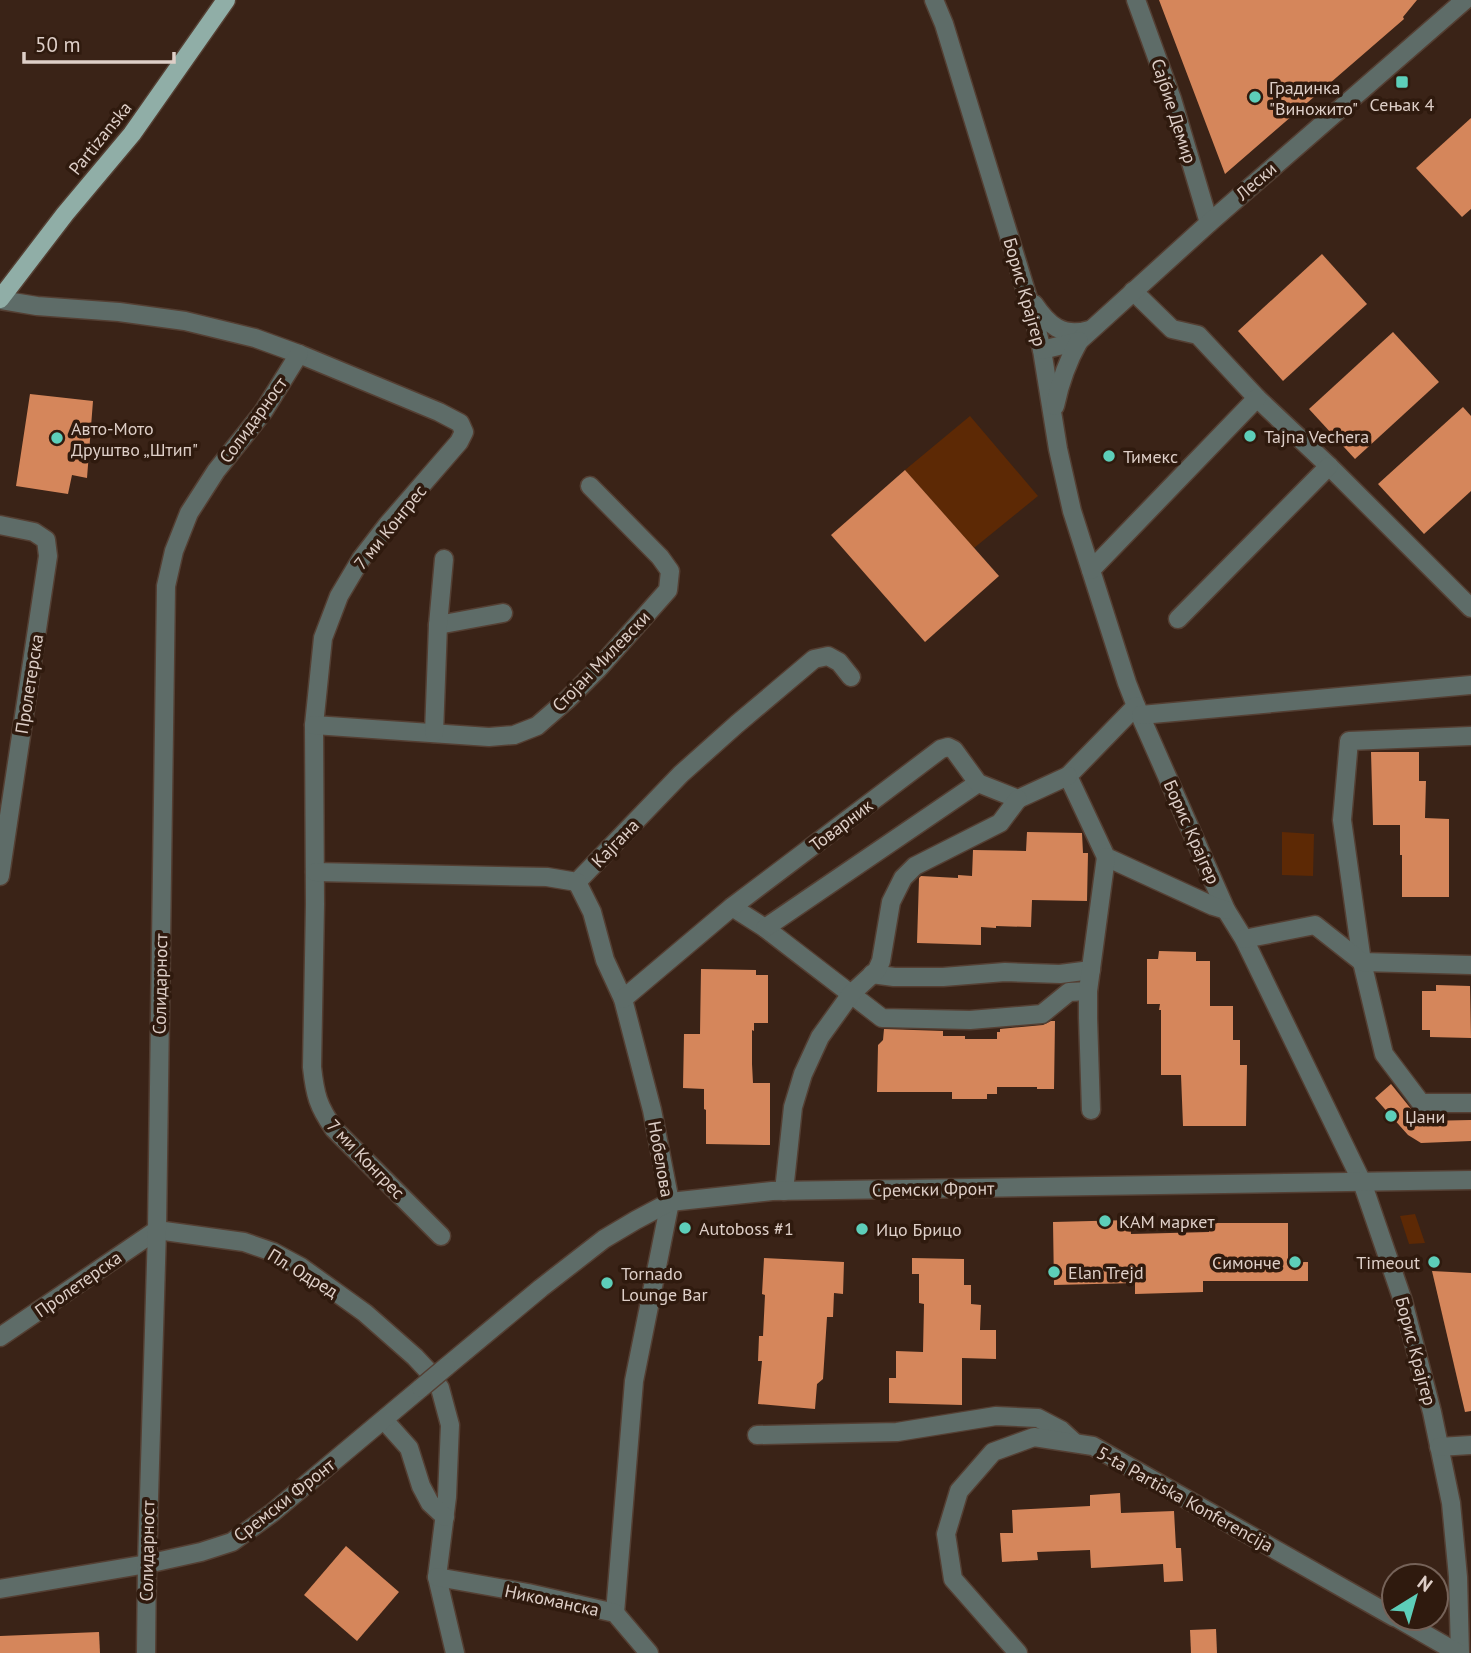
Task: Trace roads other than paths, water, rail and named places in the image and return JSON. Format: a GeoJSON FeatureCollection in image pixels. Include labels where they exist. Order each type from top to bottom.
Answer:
{"type":"FeatureCollection","features":[{"type":"Feature","properties":{"kind":"main road","name":"Partizanska"},"geometry":{"type":"LineString","coordinates":[[0,299],[65,214],[132,134],[226,0]]}},
{"type":"Feature","properties":{"kind":"street","name":"Борис Крајгер"},"geometry":{"type":"LineString","coordinates":[[934,0],[944,24],[1041,348],[1058,449],[1072,511],[1138,710],[1226,909],[1244,939],[1362,1182],[1403,1301],[1432,1412],[1452,1515],[1458,1577],[1459,1653]]}},
{"type":"Feature","properties":{"kind":"street","name":"Сајбие Демир"},"geometry":{"type":"LineString","coordinates":[[1136,0],[1172,99],[1209,223]]}},
{"type":"Feature","properties":{"kind":"street","name":"Лески"},"geometry":{"type":"LineString","coordinates":[[1041,348],[1085,335],[1465,0]]}},
{"type":"Feature","properties":{"kind":"street"},"geometry":{"type":"LineString","coordinates":[[1025,289],[1042,317],[1055,327],[1085,335],[1069,358],[1061,378],[1053,415]]}},
{"type":"Feature","properties":{"kind":"street"},"geometry":{"type":"LineString","coordinates":[[1133,291],[1172,329],[1198,335],[1258,398],[1471,608]]}},
{"type":"Feature","properties":{"kind":"street","name":"7 ми Конгрес"},"geometry":{"type":"LineString","coordinates":[[0,299],[37,306],[119,312],[185,321],[255,338],[439,412],[460,423],[464,432],[459,442],[388,524],[361,559],[339,596],[323,638],[314,725],[312,1068],[315,1092],[321,1111],[334,1129],[441,1236]]}},
{"type":"Feature","properties":{"kind":"street","name":"Солидарност"},"geometry":{"type":"LineString","coordinates":[[146,1653],[157,1230],[166,586],[174,551],[189,513],[216,471],[263,412],[299,354]]}},
{"type":"Feature","properties":{"kind":"street"},"geometry":{"type":"LineString","coordinates":[[1091,570],[1258,398]]}},
{"type":"Feature","properties":{"kind":"street"},"geometry":{"type":"LineString","coordinates":[[1178,619],[1329,466]]}},
{"type":"Feature","properties":{"kind":"street","name":"Стојан Милевски"},"geometry":{"type":"LineString","coordinates":[[314,725],[489,737],[514,736],[537,726],[598,668],[668,590],[670,571],[660,557],[590,486]]}},
{"type":"Feature","properties":{"kind":"street","name":"Пролетерска"},"geometry":{"type":"LineString","coordinates":[[0,525],[34,532],[46,540],[48,556],[0,876]]}},
{"type":"Feature","properties":{"kind":"street"},"geometry":{"type":"LineString","coordinates":[[434,733],[438,625],[444,559]]}},
{"type":"Feature","properties":{"kind":"street"},"geometry":{"type":"LineString","coordinates":[[438,625],[503,613]]}},
{"type":"Feature","properties":{"kind":"street","name":"Кајгана"},"geometry":{"type":"LineString","coordinates":[[315,872],[547,877],[577,882],[681,774],[814,659],[828,656],[839,662],[851,677]]}},
{"type":"Feature","properties":{"kind":"street"},"geometry":{"type":"LineString","coordinates":[[784,1191],[793,1107],[803,1074],[820,1037],[851,994],[881,961],[891,902],[903,878],[915,866],[1000,823],[1018,799],[1068,776],[1138,710],[1471,685]]}},
{"type":"Feature","properties":{"kind":"street"},"geometry":{"type":"LineString","coordinates":[[1471,736],[1349,741],[1342,820],[1362,962],[1384,1054],[1421,1103],[1471,1103]]}},
{"type":"Feature","properties":{"kind":"street","name":"Товарник"},"geometry":{"type":"LineString","coordinates":[[623,999],[732,907],[941,749],[948,747],[954,750],[978,783]]}},
{"type":"Feature","properties":{"kind":"street"},"geometry":{"type":"LineString","coordinates":[[1068,776],[1106,857],[1088,991],[1091,1110]]}},
{"type":"Feature","properties":{"kind":"street"},"geometry":{"type":"LineString","coordinates":[[765,928],[978,783],[1018,799]]}},
{"type":"Feature","properties":{"kind":"street"},"geometry":{"type":"LineString","coordinates":[[1051,784],[1079,800]]}},
{"type":"Feature","properties":{"kind":"street"},"geometry":{"type":"LineString","coordinates":[[1106,857],[1213,906],[1226,909]]}},
{"type":"Feature","properties":{"kind":"street","name":"Нобелова"},"geometry":{"type":"LineString","coordinates":[[577,882],[592,912],[606,960],[623,999],[652,1110],[670,1202],[634,1381],[615,1613]]}},
{"type":"Feature","properties":{"kind":"street"},"geometry":{"type":"LineString","coordinates":[[732,907],[765,928],[883,1018],[970,1020],[1042,1014],[1069,992],[1088,991]]}},
{"type":"Feature","properties":{"kind":"street"},"geometry":{"type":"LineString","coordinates":[[1244,939],[1315,925],[1362,962],[1471,965]]}},
{"type":"Feature","properties":{"kind":"street"},"geometry":{"type":"LineString","coordinates":[[872,974],[943,977],[1005,972],[1060,974],[1091,970]]}},
{"type":"Feature","properties":{"kind":"street","name":"Сремски Фронт"},"geometry":{"type":"LineString","coordinates":[[0,1589],[147,1564],[232,1542],[272,1513],[541,1288],[604,1239],[670,1202],[784,1191],[1471,1180]]}},
{"type":"Feature","properties":{"kind":"street","name":"Пролетерска"},"geometry":{"type":"LineString","coordinates":[[0,1337],[157,1230]]}},
{"type":"Feature","properties":{"kind":"street","name":"Пл. Одред"},"geometry":{"type":"LineString","coordinates":[[157,1230],[244,1242],[273,1252],[334,1289],[395,1339],[429,1372],[440,1388],[450,1425],[445,1517],[437,1577]]}},
{"type":"Feature","properties":{"kind":"street"},"geometry":{"type":"LineString","coordinates":[[757,1435],[897,1432],[996,1416],[1038,1418],[1061,1430],[1075,1443]]}},
{"type":"Feature","properties":{"kind":"street"},"geometry":{"type":"LineString","coordinates":[[384,1420],[410,1448],[421,1486],[430,1503],[445,1517]]}},
{"type":"Feature","properties":{"kind":"street","name":"5-ta Partiska Konferencija"},"geometry":{"type":"LineString","coordinates":[[1018,1653],[953,1579],[946,1534],[959,1491],[993,1452],[1034,1437],[1093,1446],[1380,1609]]}},
{"type":"Feature","properties":{"kind":"street"},"geometry":{"type":"LineString","coordinates":[[1439,1447],[1471,1445]]}},
{"type":"Feature","properties":{"kind":"street"},"geometry":{"type":"LineString","coordinates":[[437,1577],[455,1653]]}},
{"type":"Feature","properties":{"kind":"street","name":"Никоманска"},"geometry":{"type":"LineString","coordinates":[[437,1577],[528,1593],[615,1613],[649,1653]]}},
{"type":"Feature","properties":{"kind":"street","name":"5-ta Partiska Konferencija"},"geometry":{"type":"LineString","coordinates":[[1422,1632],[1459,1653]]}},
{"type":"Feature","properties":{"kind":"place","name":"Сењак 4"},"geometry":{"type":"Point","coordinates":[1402,82]}},
{"type":"Feature","properties":{"kind":"place","name":"Градинка \"Виножито\""},"geometry":{"type":"Point","coordinates":[1255,97]}},
{"type":"Feature","properties":{"kind":"place","name":"Tajna Vechera"},"geometry":{"type":"Point","coordinates":[1250,436]}},
{"type":"Feature","properties":{"kind":"place","name":"Авто-Мото Друштво „Штип\""},"geometry":{"type":"Point","coordinates":[57,438]}},
{"type":"Feature","properties":{"kind":"place","name":"Тимекс"},"geometry":{"type":"Point","coordinates":[1109,456]}},
{"type":"Feature","properties":{"kind":"place","name":"Џани"},"geometry":{"type":"Point","coordinates":[1391,1116]}},
{"type":"Feature","properties":{"kind":"place","name":"КАМ маркет"},"geometry":{"type":"Point","coordinates":[1105,1221]}},
{"type":"Feature","properties":{"kind":"place","name":"Autoboss #1"},"geometry":{"type":"Point","coordinates":[685,1228]}},
{"type":"Feature","properties":{"kind":"place","name":"Ицо Брицо"},"geometry":{"type":"Point","coordinates":[862,1229]}},
{"type":"Feature","properties":{"kind":"place","name":"Симонче"},"geometry":{"type":"Point","coordinates":[1295,1262]}},
{"type":"Feature","properties":{"kind":"place","name":"Timeout"},"geometry":{"type":"Point","coordinates":[1434,1262]}},
{"type":"Feature","properties":{"kind":"place","name":"Elan Trejd"},"geometry":{"type":"Point","coordinates":[1054,1272]}},
{"type":"Feature","properties":{"kind":"place","name":"Tornado Lounge Bar"},"geometry":{"type":"Point","coordinates":[607,1283]}}]}
